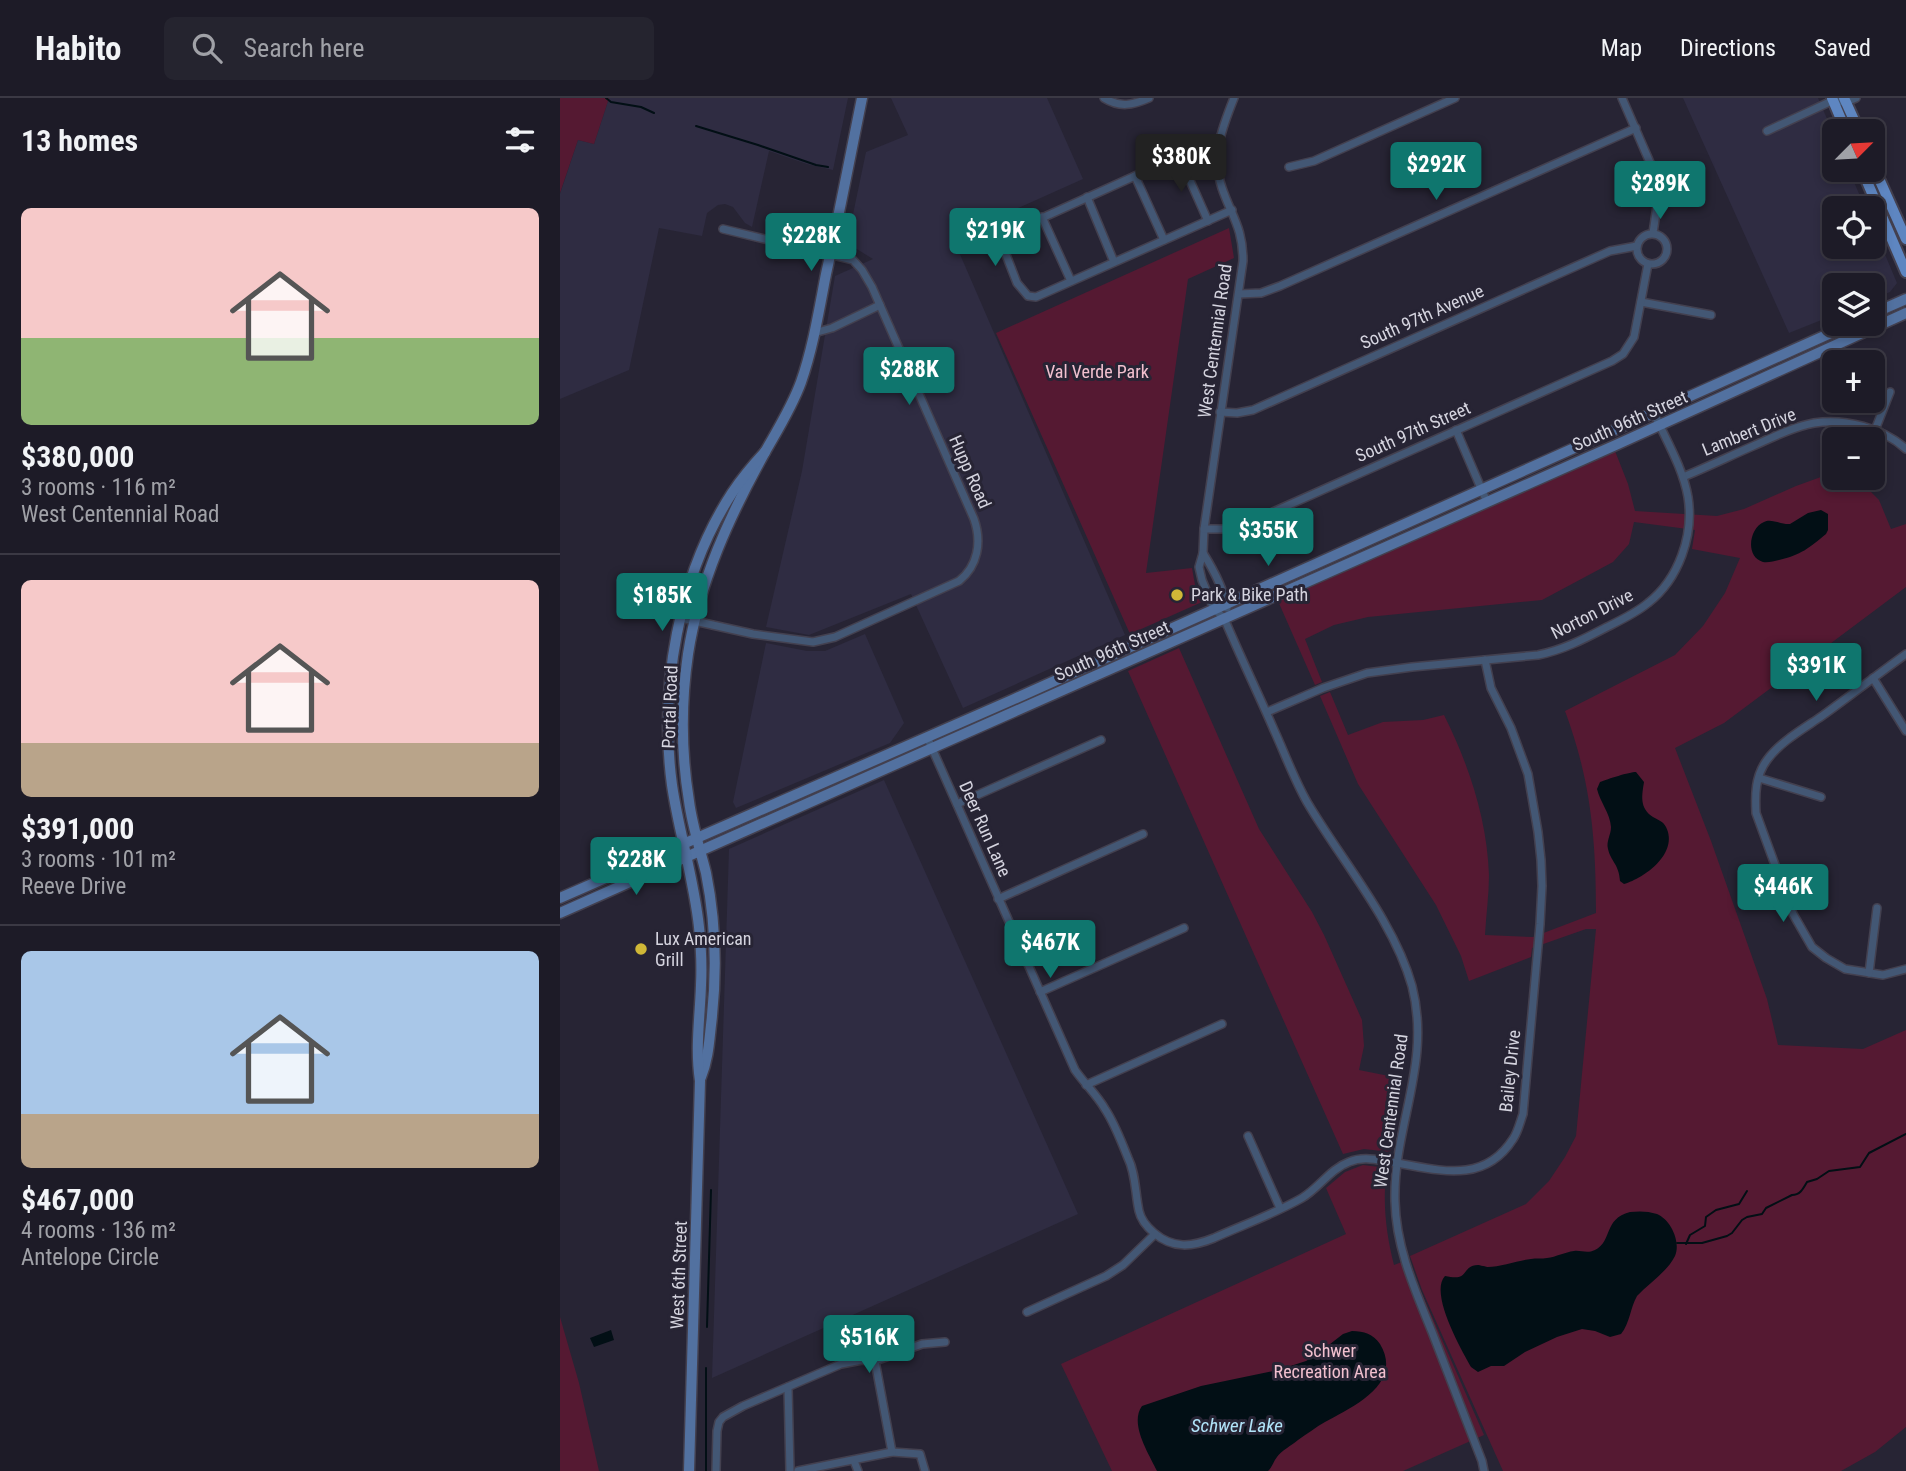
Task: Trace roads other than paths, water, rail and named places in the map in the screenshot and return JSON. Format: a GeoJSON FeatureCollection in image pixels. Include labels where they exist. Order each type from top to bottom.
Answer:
{"type":"FeatureCollection","features":[{"type":"Feature","properties":{"kind":"main road","name":"Portal Road"},"geometry":{"type":"LineString","coordinates":[[701,852],[688,800],[683,741],[684,683],[695,621],[702,591],[721,541],[795,397],[804,374],[862,98]]}},
{"type":"Feature","properties":{"kind":"main road"},"geometry":{"type":"LineString","coordinates":[[1841,99],[1844,119]]}},
{"type":"Feature","properties":{"kind":"main road"},"geometry":{"type":"LineString","coordinates":[[1841,99],[1852,119]]}},
{"type":"Feature","properties":{"kind":"main road"},"geometry":{"type":"LineString","coordinates":[[1867,182],[1906,272]]}},
{"type":"Feature","properties":{"kind":"main road"},"geometry":{"type":"LineString","coordinates":[[1880,182],[1906,239]]}},
{"type":"Feature","properties":{"kind":"main road"},"geometry":{"type":"LineString","coordinates":[[1885,308],[1906,299]]}},
{"type":"Feature","properties":{"kind":"main road","name":"South 96th Street"},"geometry":{"type":"LineString","coordinates":[[560,914],[1906,313]]}},
{"type":"Feature","properties":{"kind":"main road","name":"South 96th Street"},"geometry":{"type":"LineString","coordinates":[[560,898],[1214,609],[1480,485],[1654,413],[1824,336]]}},
{"type":"Feature","properties":{"kind":"main road","name":"Portal Road"},"geometry":{"type":"LineString","coordinates":[[684,843],[673,785],[669,730],[671,680],[681,618],[693,575],[719,516],[744,476],[765,452]]}},
{"type":"Feature","properties":{"kind":"main road","name":"West 6th Street"},"geometry":{"type":"LineString","coordinates":[[684,843],[700,934],[701,983],[697,1048],[700,1081],[689,1471]]}},
{"type":"Feature","properties":{"kind":"main road","name":"West 6th Street"},"geometry":{"type":"LineString","coordinates":[[700,1081],[707,1062],[715,987],[710,897],[701,852]]}},
{"type":"Feature","properties":{"kind":"street"},"geometry":{"type":"LineString","coordinates":[[1104,98],[1122,105],[1149,98]]}},
{"type":"Feature","properties":{"kind":"street","name":"West Centennial Road"},"geometry":{"type":"LineString","coordinates":[[1234,98],[1217,151],[1218,174],[1239,229],[1242,250],[1239,294],[1199,567],[1214,609],[1224,618],[1306,800],[1387,927],[1400,951],[1412,987],[1418,1022],[1418,1052],[1397,1163],[1395,1201],[1401,1249],[1485,1471]]}},
{"type":"Feature","properties":{"kind":"street"},"geometry":{"type":"LineString","coordinates":[[1289,167],[1314,161],[1455,98]]}},
{"type":"Feature","properties":{"kind":"street"},"geometry":{"type":"LineString","coordinates":[[1622,98],[1654,169],[1658,185],[1653,233]]}},
{"type":"Feature","properties":{"kind":"street"},"geometry":{"type":"LineString","coordinates":[[1767,131],[1841,99]]}},
{"type":"Feature","properties":{"kind":"street"},"geometry":{"type":"LineString","coordinates":[[1239,294],[1261,293],[1280,286],[1636,128]]}},
{"type":"Feature","properties":{"kind":"street"},"geometry":{"type":"LineString","coordinates":[[1219,138],[1042,217],[1011,232],[1003,242],[1017,283],[1028,296],[1037,297],[1232,210]]}},
{"type":"Feature","properties":{"kind":"street"},"geometry":{"type":"LineString","coordinates":[[1179,156],[1208,220]]}},
{"type":"Feature","properties":{"kind":"street"},"geometry":{"type":"LineString","coordinates":[[1135,176],[1164,240]]}},
{"type":"Feature","properties":{"kind":"street"},"geometry":{"type":"LineString","coordinates":[[1087,197],[1114,262]]}},
{"type":"Feature","properties":{"kind":"street"},"geometry":{"type":"LineString","coordinates":[[1042,217],[1071,281]]}},
{"type":"Feature","properties":{"kind":"street","name":"Hupp Road"},"geometry":{"type":"LineString","coordinates":[[695,621],[753,634],[813,642],[835,637],[959,581],[970,569],[977,554],[979,538],[974,519],[862,270],[853,260],[723,229]]}},
{"type":"Feature","properties":{"kind":"street"},"geometry":{"type":"LineString","coordinates":[[1653,233],[1661,236],[1668,247],[1663,261],[1648,264],[1639,257],[1637,246],[1644,236],[1653,233]]}},
{"type":"Feature","properties":{"kind":"street","name":"South 97th Avenue"},"geometry":{"type":"LineString","coordinates":[[1220,412],[1251,411],[1610,251],[1637,246]]}},
{"type":"Feature","properties":{"kind":"street"},"geometry":{"type":"LineString","coordinates":[[1648,264],[1641,302],[1711,314]]}},
{"type":"Feature","properties":{"kind":"street","name":"South 97th Street"},"geometry":{"type":"LineString","coordinates":[[1204,529],[1227,529],[1245,524],[1600,367],[1623,354],[1629,346],[1634,337],[1641,302]]}},
{"type":"Feature","properties":{"kind":"street"},"geometry":{"type":"LineString","coordinates":[[814,333],[832,328],[880,305]]}},
{"type":"Feature","properties":{"kind":"street"},"geometry":{"type":"LineString","coordinates":[[1876,427],[1890,392]]}},
{"type":"Feature","properties":{"kind":"street","name":"Norton Drive"},"geometry":{"type":"LineString","coordinates":[[1266,712],[1332,684],[1367,673],[1557,651],[1650,602],[1675,573],[1688,531],[1688,500],[1683,477],[1654,413]]}},
{"type":"Feature","properties":{"kind":"street","name":"Lambert Drive"},"geometry":{"type":"LineString","coordinates":[[1683,477],[1786,431],[1815,423],[1837,422],[1865,427]]}},
{"type":"Feature","properties":{"kind":"street"},"geometry":{"type":"LineString","coordinates":[[1456,430],[1487,502]]}},
{"type":"Feature","properties":{"kind":"street","name":"Lambert Drive"},"geometry":{"type":"LineString","coordinates":[[1885,435],[1906,449]]}},
{"type":"Feature","properties":{"kind":"street","name":"West Centennial Road"},"geometry":{"type":"LineString","coordinates":[[1203,553],[1227,603]]}},
{"type":"Feature","properties":{"kind":"street"},"geometry":{"type":"LineString","coordinates":[[1224,618],[1228,612],[1227,603]]}},
{"type":"Feature","properties":{"kind":"street"},"geometry":{"type":"LineString","coordinates":[[681,618],[695,621]]}},
{"type":"Feature","properties":{"kind":"street"},"geometry":{"type":"LineString","coordinates":[[1906,654],[1776,750],[1766,760],[1755,799],[1756,813],[1793,914],[1812,947],[1845,968],[1883,975],[1906,969]]}},
{"type":"Feature","properties":{"kind":"street","name":"Bailey Drive"},"geometry":{"type":"LineString","coordinates":[[1155,1234],[1175,1245],[1202,1243],[1304,1197],[1337,1169],[1351,1161],[1368,1158],[1435,1171],[1471,1170],[1501,1153],[1514,1138],[1523,1114],[1540,924],[1541,860],[1528,774],[1511,728],[1491,688],[1485,660]]}},
{"type":"Feature","properties":{"kind":"street"},"geometry":{"type":"LineString","coordinates":[[1873,677],[1906,731]]}},
{"type":"Feature","properties":{"kind":"street","name":"Deer Run Lane"},"geometry":{"type":"LineString","coordinates":[[927,737],[1075,1070],[1105,1108],[1117,1132],[1131,1163],[1140,1214],[1155,1234]]}},
{"type":"Feature","properties":{"kind":"street"},"geometry":{"type":"LineString","coordinates":[[957,804],[1101,740]]}},
{"type":"Feature","properties":{"kind":"street"},"geometry":{"type":"LineString","coordinates":[[1759,778],[1821,797]]}},
{"type":"Feature","properties":{"kind":"street"},"geometry":{"type":"LineString","coordinates":[[998,899],[1143,834]]}},
{"type":"Feature","properties":{"kind":"street"},"geometry":{"type":"LineString","coordinates":[[1869,973],[1877,908]]}},
{"type":"Feature","properties":{"kind":"street"},"geometry":{"type":"LineString","coordinates":[[1040,992],[1184,928]]}},
{"type":"Feature","properties":{"kind":"street"},"geometry":{"type":"LineString","coordinates":[[1086,1085],[1222,1024]]}},
{"type":"Feature","properties":{"kind":"street"},"geometry":{"type":"LineString","coordinates":[[1248,1136],[1280,1208]]}},
{"type":"Feature","properties":{"kind":"street"},"geometry":{"type":"LineString","coordinates":[[1027,1312],[1106,1276],[1123,1265],[1155,1234]]}},
{"type":"Feature","properties":{"kind":"street"},"geometry":{"type":"LineString","coordinates":[[716,1471],[717,1432],[723,1417],[841,1364],[862,1360],[875,1361],[922,1344],[945,1342]]}},
{"type":"Feature","properties":{"kind":"street"},"geometry":{"type":"LineString","coordinates":[[875,1361],[892,1452]]}},
{"type":"Feature","properties":{"kind":"street"},"geometry":{"type":"LineString","coordinates":[[788,1387],[790,1471]]}},
{"type":"Feature","properties":{"kind":"street"},"geometry":{"type":"LineString","coordinates":[[798,1471],[892,1452],[920,1454],[925,1471]]}},
{"type":"Feature","properties":{"kind":"street"},"geometry":{"type":"LineString","coordinates":[[854,1461],[858,1471]]}},
{"type":"Feature","properties":{"kind":"water"},"geometry":{"type":"Polygon","coordinates":[[[1821,510],[1828,514],[1828,530],[1809,547],[1793,556],[1769,562],[1757,559],[1753,554],[1752,536],[1759,525],[1770,521],[1790,524],[1808,513],[1821,510]]]}},
{"type":"Feature","properties":{"kind":"water"},"geometry":{"type":"Polygon","coordinates":[[[1636,772],[1644,782],[1642,796],[1645,810],[1665,825],[1669,837],[1668,846],[1658,863],[1641,876],[1624,884],[1620,881],[1608,849],[1610,822],[1597,789],[1600,782],[1636,772]]]}},
{"type":"Feature","properties":{"kind":"water"},"geometry":{"type":"Polygon","coordinates":[[[1630,1212],[1650,1212],[1667,1221],[1674,1232],[1677,1250],[1667,1267],[1637,1296],[1621,1334],[1610,1337],[1582,1329],[1525,1352],[1504,1366],[1491,1366],[1478,1372],[1471,1367],[1454,1335],[1444,1308],[1441,1284],[1445,1276],[1459,1277],[1472,1266],[1493,1267],[1574,1251],[1592,1251],[1601,1246],[1616,1220],[1630,1212]]]}},
{"type":"Feature","properties":{"kind":"water"},"geometry":{"type":"Polygon","coordinates":[[[611,1330],[614,1340],[594,1347],[590,1338],[611,1330]]]}},
{"type":"Feature","properties":{"kind":"water","name":"Schwer Lake"},"geometry":{"type":"Polygon","coordinates":[[[1352,1331],[1368,1334],[1380,1344],[1386,1358],[1385,1371],[1380,1382],[1361,1401],[1284,1450],[1268,1471],[1157,1471],[1139,1430],[1139,1413],[1142,1406],[1201,1386],[1278,1370],[1306,1361],[1343,1334],[1352,1331]]]}},
{"type":"Feature","properties":{"kind":"waterway"},"geometry":{"type":"LineString","coordinates":[[606,98],[611,102],[641,107],[654,113]]}},
{"type":"Feature","properties":{"kind":"waterway"},"geometry":{"type":"LineString","coordinates":[[696,126],[828,167]]}},
{"type":"Feature","properties":{"kind":"waterway"},"geometry":{"type":"LineString","coordinates":[[1677,1243],[1702,1243],[1727,1236],[1742,1220],[1762,1214],[1766,1208],[1797,1194],[1807,1182],[1829,1171],[1860,1167],[1869,1153],[1906,1134]]}},
{"type":"Feature","properties":{"kind":"waterway"},"geometry":{"type":"LineString","coordinates":[[707,1327],[711,1190]]}},
{"type":"Feature","properties":{"kind":"waterway"},"geometry":{"type":"LineString","coordinates":[[1686,1244],[1690,1235],[1705,1226],[1706,1217],[1716,1210],[1739,1204],[1747,1191]]}},
{"type":"Feature","properties":{"kind":"waterway"},"geometry":{"type":"LineString","coordinates":[[706,1368],[706,1471]]}},
{"type":"Feature","properties":{"kind":"place","name":"Park & Bike Path"},"geometry":{"type":"Point","coordinates":[1177,595]}},
{"type":"Feature","properties":{"kind":"place","name":"Lux American Grill"},"geometry":{"type":"Point","coordinates":[641,949]}},
{"type":"Feature","properties":{"kind":"park label","name":"Val Verde Park"},"geometry":{"type":"Point","coordinates":[1097,372]}},
{"type":"Feature","properties":{"kind":"park label","name":"Schwer Recreation Area"},"geometry":{"type":"Point","coordinates":[1330,1361]}}]}
